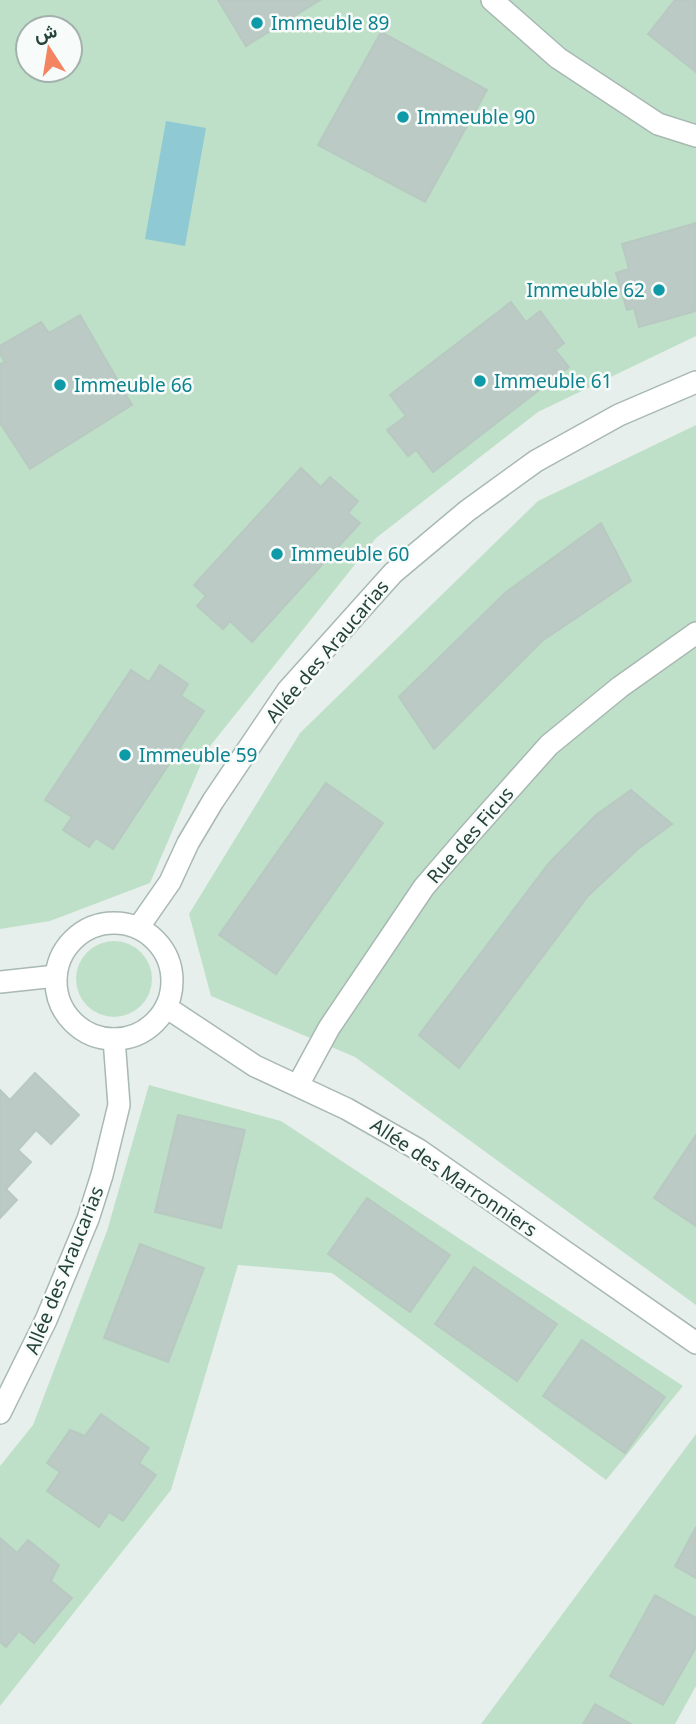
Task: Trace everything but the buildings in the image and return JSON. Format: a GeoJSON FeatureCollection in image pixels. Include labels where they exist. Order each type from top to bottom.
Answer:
{"type":"FeatureCollection","features":[{"type":"Feature","properties":{"kind":"street"},"geometry":{"type":"LineString","coordinates":[[492,0],[558,58],[658,124],[696,136]]}},
{"type":"Feature","properties":{"kind":"street","name":"Allée des Araucarias"},"geometry":{"type":"LineString","coordinates":[[138,928],[170,882],[188,843],[213,801],[288,690],[393,573],[467,511],[536,461],[619,415],[696,382]]}},
{"type":"Feature","properties":{"kind":"street","name":"Rue des Ficus"},"geometry":{"type":"LineString","coordinates":[[298,1085],[329,1028],[424,887],[468,836],[549,745],[620,687],[696,633]]}},
{"type":"Feature","properties":{"kind":"street"},"geometry":{"type":"LineString","coordinates":[[108,923],[138,928],[155,940],[167,957],[172,977],[166,1007],[159,1018],[138,1033],[114,1039],[95,1035],[78,1027],[57,995],[56,976],[66,948],[80,934],[98,925],[108,923]]}},
{"type":"Feature","properties":{"kind":"street"},"geometry":{"type":"LineString","coordinates":[[0,982],[56,976]]}},
{"type":"Feature","properties":{"kind":"street","name":"Allée des Marronniers"},"geometry":{"type":"LineString","coordinates":[[166,1007],[255,1066],[369,1120],[429,1156],[696,1343]]}},
{"type":"Feature","properties":{"kind":"street","name":"Allée des Araucarias"},"geometry":{"type":"LineString","coordinates":[[0,1413],[46,1320],[88,1219],[102,1175],[119,1105],[114,1039]]}},
{"type":"Feature","properties":{"kind":"green space"},"geometry":{"type":"Polygon","coordinates":[[[0,0],[696,0],[696,336],[538,412],[376,538],[207,750],[150,883],[50,921],[0,929],[0,0]]]}},
{"type":"Feature","properties":{"kind":"green space"},"geometry":{"type":"Polygon","coordinates":[[[696,425],[696,1305],[355,1057],[211,996],[189,914],[300,733],[538,501],[696,425]]]}},
{"type":"Feature","properties":{"kind":"green space"},"geometry":{"type":"Polygon","coordinates":[[[107,941],[121,941],[135,947],[146,958],[152,979],[149,994],[141,1006],[121,1017],[107,1017],[93,1011],[82,1000],[76,986],[76,972],[82,958],[93,947],[107,941]]]}},
{"type":"Feature","properties":{"kind":"green space"},"geometry":{"type":"Polygon","coordinates":[[[149,1085],[281,1121],[683,1386],[606,1480],[332,1273],[238,1265],[171,1490],[0,1706],[0,1466],[33,1425],[107,1231],[149,1085]]]}},
{"type":"Feature","properties":{"kind":"green space"},"geometry":{"type":"Polygon","coordinates":[[[696,1434],[696,1686],[675,1724],[481,1724],[696,1434]]]}},
{"type":"Feature","properties":{"kind":"water"},"geometry":{"type":"Polygon","coordinates":[[[166,121],[206,128],[185,246],[145,239],[166,121]]]}},
{"type":"Feature","properties":{"kind":"place","name":"Immeuble 89"},"geometry":{"type":"Point","coordinates":[257,23]}},
{"type":"Feature","properties":{"kind":"place","name":"Immeuble 90"},"geometry":{"type":"Point","coordinates":[403,117]}},
{"type":"Feature","properties":{"kind":"place","name":"Immeuble 62"},"geometry":{"type":"Point","coordinates":[659,290]}},
{"type":"Feature","properties":{"kind":"place","name":"Immeuble 61"},"geometry":{"type":"Point","coordinates":[480,381]}},
{"type":"Feature","properties":{"kind":"place","name":"Immeuble 66"},"geometry":{"type":"Point","coordinates":[60,385]}},
{"type":"Feature","properties":{"kind":"place","name":"Immeuble 60"},"geometry":{"type":"Point","coordinates":[277,554]}},
{"type":"Feature","properties":{"kind":"place","name":"Immeuble 59"},"geometry":{"type":"Point","coordinates":[125,755]}}]}
